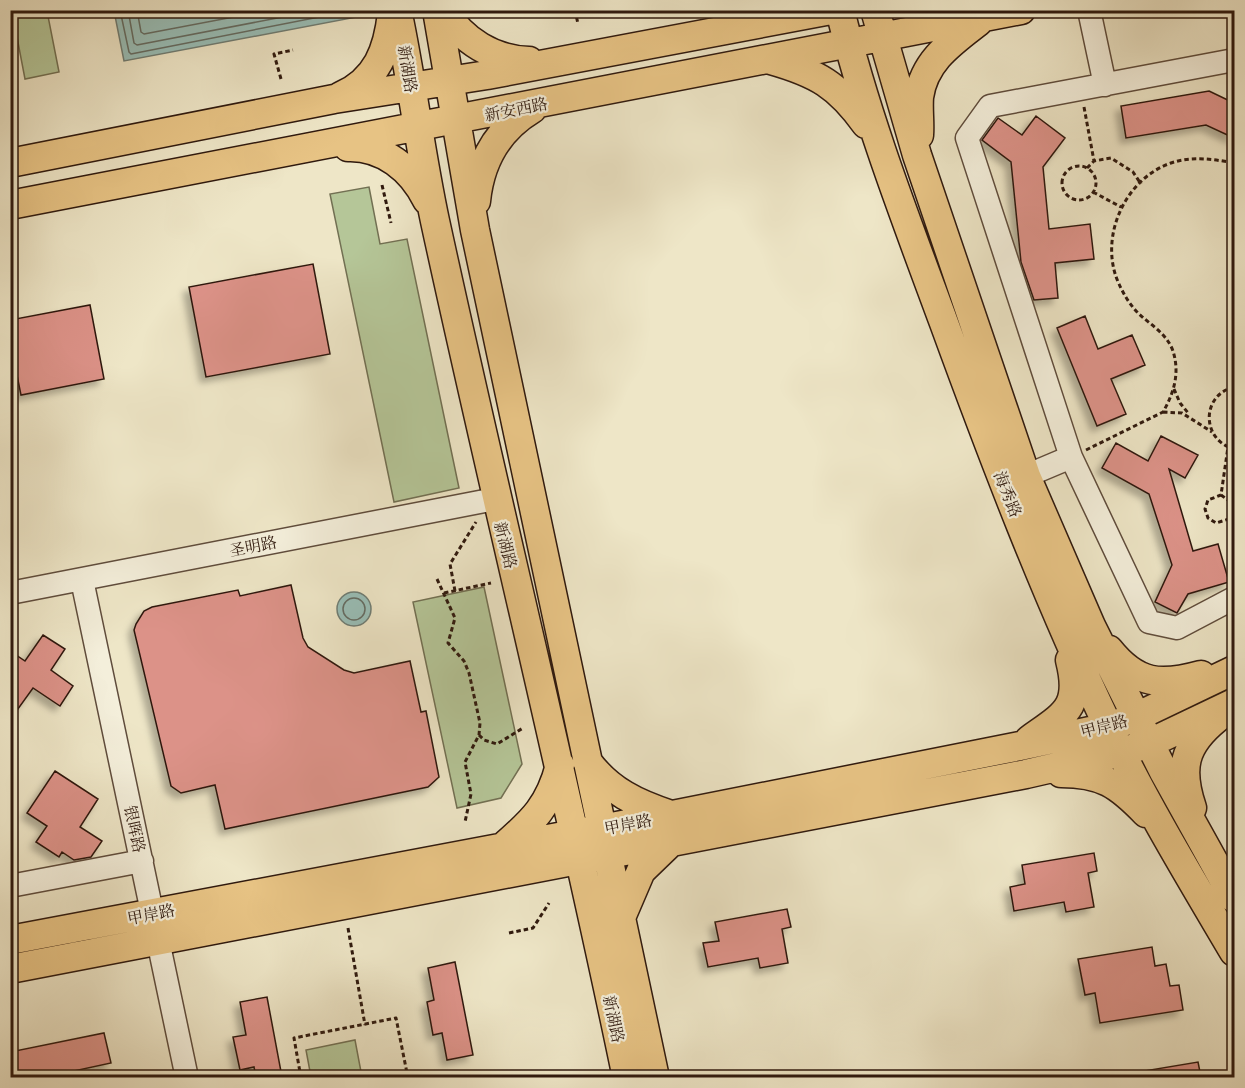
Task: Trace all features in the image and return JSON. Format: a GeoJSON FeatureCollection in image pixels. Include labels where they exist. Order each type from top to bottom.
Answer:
{"type":"FeatureCollection","features":[{"type":"Feature","properties":{"kind":"main road"},"geometry":{"type":"LineString","coordinates":[[334,99],[361,85],[379,63],[387,44],[392,10]]}},
{"type":"Feature","properties":{"kind":"main road","name":"新湖路"},"geometry":{"type":"LineString","coordinates":[[397,10],[434,216],[495,499],[573,763]]}},
{"type":"Feature","properties":{"kind":"main road","name":"新湖路"},"geometry":{"type":"LineString","coordinates":[[437,10],[573,763],[634,1045],[655,1077]]}},
{"type":"Feature","properties":{"kind":"main road"},"geometry":{"type":"LineString","coordinates":[[444,10],[467,38],[497,56],[525,61],[555,62]]}},
{"type":"Feature","properties":{"kind":"main road"},"geometry":{"type":"LineString","coordinates":[[736,28],[766,10]]}},
{"type":"Feature","properties":{"kind":"main road"},"geometry":{"type":"LineString","coordinates":[[10,163],[334,99],[449,81],[831,10]]}},
{"type":"Feature","properties":{"kind":"main road","name":"海秀路"},"geometry":{"type":"LineString","coordinates":[[840,10],[877,139],[1004,485],[1060,620],[1122,752],[1234,952]]}},
{"type":"Feature","properties":{"kind":"main road","name":"新安西路"},"geometry":{"type":"LineString","coordinates":[[10,206],[540,105],[766,58],[848,44],[878,24],[984,18],[1021,10]]}},
{"type":"Feature","properties":{"kind":"main road"},"geometry":{"type":"LineString","coordinates":[[917,155],[919,100],[928,69],[951,43],[984,18]]}},
{"type":"Feature","properties":{"kind":"main road","name":"海秀路"},"geometry":{"type":"LineString","coordinates":[[878,24],[917,155],[1026,477],[1091,626],[1136,717],[1234,898]]}},
{"type":"Feature","properties":{"kind":"main road"},"geometry":{"type":"LineString","coordinates":[[766,58],[806,70],[835,87],[877,139]]}},
{"type":"Feature","properties":{"kind":"main road"},"geometry":{"type":"LineString","coordinates":[[475,230],[478,181],[490,150],[516,120],[540,105]]}},
{"type":"Feature","properties":{"kind":"main road"},"geometry":{"type":"LineString","coordinates":[[97,146],[114,152],[121,164],[118,178],[107,187]]}},
{"type":"Feature","properties":{"kind":"main road"},"geometry":{"type":"LineString","coordinates":[[313,149],[352,147],[383,154],[406,169],[417,183],[434,216]]}},
{"type":"Feature","properties":{"kind":"main road"},"geometry":{"type":"LineString","coordinates":[[1020,746],[1056,720],[1073,697],[1075,680],[1060,620]]}},
{"type":"Feature","properties":{"kind":"main road"},"geometry":{"type":"LineString","coordinates":[[1091,626],[1126,669],[1148,680],[1170,683],[1234,665]]}},
{"type":"Feature","properties":{"kind":"main road","name":"甲岸路"},"geometry":{"type":"LineString","coordinates":[[779,808],[1020,746],[1109,727],[1136,717],[1234,670]]}},
{"type":"Feature","properties":{"kind":"main road"},"geometry":{"type":"LineString","coordinates":[[1204,844],[1190,803],[1186,760],[1196,737],[1234,704]]}},
{"type":"Feature","properties":{"kind":"main road","name":"甲岸路"},"geometry":{"type":"LineString","coordinates":[[10,940],[156,927],[518,872],[591,845],[671,829],[779,808],[1026,774],[1122,752],[1150,743],[1234,704]]}},
{"type":"Feature","properties":{"kind":"main road"},"geometry":{"type":"LineString","coordinates":[[502,848],[543,807],[573,763],[598,776],[621,795],[671,829],[607,921],[585,905],[562,883],[548,875],[518,872]]}},
{"type":"Feature","properties":{"kind":"main road"},"geometry":{"type":"LineString","coordinates":[[1026,774],[1081,774],[1111,782],[1130,796],[1166,833]]}},
{"type":"Feature","properties":{"kind":"main road","name":"甲岸路"},"geometry":{"type":"LineString","coordinates":[[10,969],[156,927],[502,848],[591,845]]}},
{"type":"Feature","properties":{"kind":"main road","name":"新湖路"},"geometry":{"type":"LineString","coordinates":[[627,1077],[634,1045]]}},
{"type":"Feature","properties":{"kind":"street"},"geometry":{"type":"LineString","coordinates":[[1089,10],[1105,85]]}},
{"type":"Feature","properties":{"kind":"street"},"geometry":{"type":"LineString","coordinates":[[1234,60],[990,106],[967,138],[1071,457],[1149,622],[1177,628],[1234,598]]}},
{"type":"Feature","properties":{"kind":"street"},"geometry":{"type":"LineString","coordinates":[[1026,477],[1071,457]]}},
{"type":"Feature","properties":{"kind":"street","name":"圣明路"},"geometry":{"type":"LineString","coordinates":[[10,593],[495,499]]}},
{"type":"Feature","properties":{"kind":"street","name":"银晖路"},"geometry":{"type":"LineString","coordinates":[[82,580],[187,1077]]}},
{"type":"Feature","properties":{"kind":"street"},"geometry":{"type":"LineString","coordinates":[[10,886],[142,861]]}},
{"type":"Feature","properties":{"kind":"path"},"geometry":{"type":"LineString","coordinates":[[575,10],[578,24]]}},
{"type":"Feature","properties":{"kind":"path"},"geometry":{"type":"LineString","coordinates":[[281,80],[274,54],[293,50]]}},
{"type":"Feature","properties":{"kind":"path"},"geometry":{"type":"LineString","coordinates":[[1081,89],[1094,161]]}},
{"type":"Feature","properties":{"kind":"path"},"geometry":{"type":"LineString","coordinates":[[1087,168],[1094,161],[1111,158],[1122,163],[1141,184]]}},
{"type":"Feature","properties":{"kind":"path"},"geometry":{"type":"LineString","coordinates":[[1163,412],[1174,388],[1175,360],[1172,348],[1163,334],[1138,313],[1126,299],[1112,262],[1111,237],[1121,207],[1141,184],[1169,163],[1192,158],[1234,163]]}},
{"type":"Feature","properties":{"kind":"path"},"geometry":{"type":"LineString","coordinates":[[1076,166],[1087,168],[1096,181],[1093,192],[1079,200],[1069,196],[1063,186],[1067,171],[1076,166]]}},
{"type":"Feature","properties":{"kind":"path"},"geometry":{"type":"LineString","coordinates":[[382,185],[391,223]]}},
{"type":"Feature","properties":{"kind":"path"},"geometry":{"type":"LineString","coordinates":[[1093,192],[1121,207]]}},
{"type":"Feature","properties":{"kind":"path"},"geometry":{"type":"LineString","coordinates":[[1213,433],[1209,423],[1212,403],[1219,394],[1234,387]]}},
{"type":"Feature","properties":{"kind":"path"},"geometry":{"type":"LineString","coordinates":[[1174,388],[1180,403],[1192,418]]}},
{"type":"Feature","properties":{"kind":"path"},"geometry":{"type":"LineString","coordinates":[[1071,457],[1163,412],[1182,413],[1192,418],[1228,447],[1234,448]]}},
{"type":"Feature","properties":{"kind":"path"},"geometry":{"type":"LineString","coordinates":[[1221,495],[1228,447]]}},
{"type":"Feature","properties":{"kind":"path"},"geometry":{"type":"LineString","coordinates":[[1221,495],[1232,503],[1233,512],[1229,519],[1216,523],[1206,514],[1206,504],[1212,496],[1221,495]]}},
{"type":"Feature","properties":{"kind":"path"},"geometry":{"type":"LineString","coordinates":[[455,591],[450,564],[477,520]]}},
{"type":"Feature","properties":{"kind":"path"},"geometry":{"type":"LineString","coordinates":[[437,579],[455,618],[448,643],[464,661],[469,673],[479,735],[484,740],[497,744],[523,728]]}},
{"type":"Feature","properties":{"kind":"path"},"geometry":{"type":"LineString","coordinates":[[444,593],[491,583]]}},
{"type":"Feature","properties":{"kind":"path"},"geometry":{"type":"LineString","coordinates":[[465,822],[471,794],[465,762],[479,735]]}},
{"type":"Feature","properties":{"kind":"path"},"geometry":{"type":"LineString","coordinates":[[508,933],[533,928],[549,903]]}},
{"type":"Feature","properties":{"kind":"path"},"geometry":{"type":"LineString","coordinates":[[348,928],[364,1025]]}},
{"type":"Feature","properties":{"kind":"path"},"geometry":{"type":"LineString","coordinates":[[302,1077],[294,1038],[396,1018],[408,1077]]}},
{"type":"Feature","properties":{"kind":"green space"},"geometry":{"type":"Polygon","coordinates":[[[12,11],[47,11],[59,72],[25,79],[12,11]]]}},
{"type":"Feature","properties":{"kind":"green space"},"geometry":{"type":"Polygon","coordinates":[[[369,187],[380,244],[407,239],[459,488],[394,502],[330,194],[369,187]]]}},
{"type":"Feature","properties":{"kind":"green space"},"geometry":{"type":"Polygon","coordinates":[[[484,587],[522,764],[501,798],[457,808],[413,602],[484,587]]]}},
{"type":"Feature","properties":{"kind":"green space"},"geometry":{"type":"Polygon","coordinates":[[[355,1040],[362,1077],[311,1077],[306,1050],[355,1040]]]}},
{"type":"Feature","properties":{"kind":"water"},"geometry":{"type":"Polygon","coordinates":[[[114,11],[361,11],[362,16],[124,61],[114,11]]]}},
{"type":"Feature","properties":{"kind":"water"},"geometry":{"type":"Polygon","coordinates":[[[354,592],[366,597],[371,609],[366,621],[354,626],[342,621],[337,609],[342,597],[354,592]]]}},
{"type":"Feature","properties":{"kind":"building"},"geometry":{"type":"Polygon","coordinates":[[[1209,91],[1234,103],[1234,138],[1206,125],[1126,138],[1121,106],[1209,91]]]}},
{"type":"Feature","properties":{"kind":"building"},"geometry":{"type":"Polygon","coordinates":[[[1036,116],[1065,138],[1043,167],[1049,229],[1090,224],[1094,259],[1055,263],[1058,298],[1034,300],[1021,262],[1011,162],[982,140],[998,118],[1022,135],[1036,116]]]}},
{"type":"Feature","properties":{"kind":"building"},"geometry":{"type":"Polygon","coordinates":[[[313,264],[330,354],[206,377],[189,287],[313,264]]]}},
{"type":"Feature","properties":{"kind":"building"},"geometry":{"type":"Polygon","coordinates":[[[90,305],[104,379],[21,395],[10,341],[10,320],[90,305]]]}},
{"type":"Feature","properties":{"kind":"building"},"geometry":{"type":"Polygon","coordinates":[[[1085,316],[1098,349],[1132,335],[1145,365],[1111,379],[1126,414],[1097,426],[1057,328],[1085,316]]]}},
{"type":"Feature","properties":{"kind":"building"},"geometry":{"type":"Polygon","coordinates":[[[1161,436],[1198,455],[1185,478],[1169,469],[1193,551],[1218,544],[1229,582],[1188,594],[1177,613],[1155,602],[1172,565],[1149,494],[1102,468],[1116,443],[1148,461],[1161,436]]]}},
{"type":"Feature","properties":{"kind":"building"},"geometry":{"type":"Polygon","coordinates":[[[291,585],[303,638],[308,647],[344,670],[354,673],[410,661],[421,712],[426,711],[439,777],[428,787],[225,829],[215,785],[181,793],[171,786],[134,630],[144,611],[152,607],[238,590],[240,596],[291,585]]]}},
{"type":"Feature","properties":{"kind":"building"},"geometry":{"type":"Polygon","coordinates":[[[43,635],[65,649],[51,670],[73,686],[60,706],[33,688],[10,720],[10,651],[25,661],[43,635]]]}},
{"type":"Feature","properties":{"kind":"building"},"geometry":{"type":"Polygon","coordinates":[[[55,771],[98,799],[80,827],[102,841],[91,857],[74,860],[62,852],[59,857],[36,842],[47,826],[27,813],[55,771]]]}},
{"type":"Feature","properties":{"kind":"building"},"geometry":{"type":"Polygon","coordinates":[[[1094,853],[1097,871],[1088,873],[1094,907],[1066,912],[1064,902],[1014,911],[1010,887],[1025,884],[1022,865],[1094,853]]]}},
{"type":"Feature","properties":{"kind":"building"},"geometry":{"type":"Polygon","coordinates":[[[787,909],[791,927],[782,929],[788,963],[760,968],[758,958],[708,967],[703,943],[719,941],[715,922],[787,909]]]}},
{"type":"Feature","properties":{"kind":"building"},"geometry":{"type":"Polygon","coordinates":[[[1152,947],[1155,966],[1166,964],[1170,986],[1179,985],[1183,1010],[1100,1023],[1095,993],[1085,995],[1078,959],[1152,947]]]}},
{"type":"Feature","properties":{"kind":"building"},"geometry":{"type":"Polygon","coordinates":[[[455,962],[473,1055],[447,1060],[442,1033],[433,1035],[427,1002],[434,1000],[428,968],[455,962]]]}},
{"type":"Feature","properties":{"kind":"building"},"geometry":{"type":"Polygon","coordinates":[[[267,997],[282,1077],[256,1077],[254,1067],[240,1070],[233,1037],[246,1035],[240,1002],[267,997]]]}},
{"type":"Feature","properties":{"kind":"building"},"geometry":{"type":"Polygon","coordinates":[[[104,1033],[111,1063],[69,1072],[71,1077],[10,1077],[10,1052],[104,1033]]]}},
{"type":"Feature","properties":{"kind":"building"},"geometry":{"type":"Polygon","coordinates":[[[1198,1062],[1201,1077],[1145,1077],[1144,1071],[1198,1062]]]}}]}
